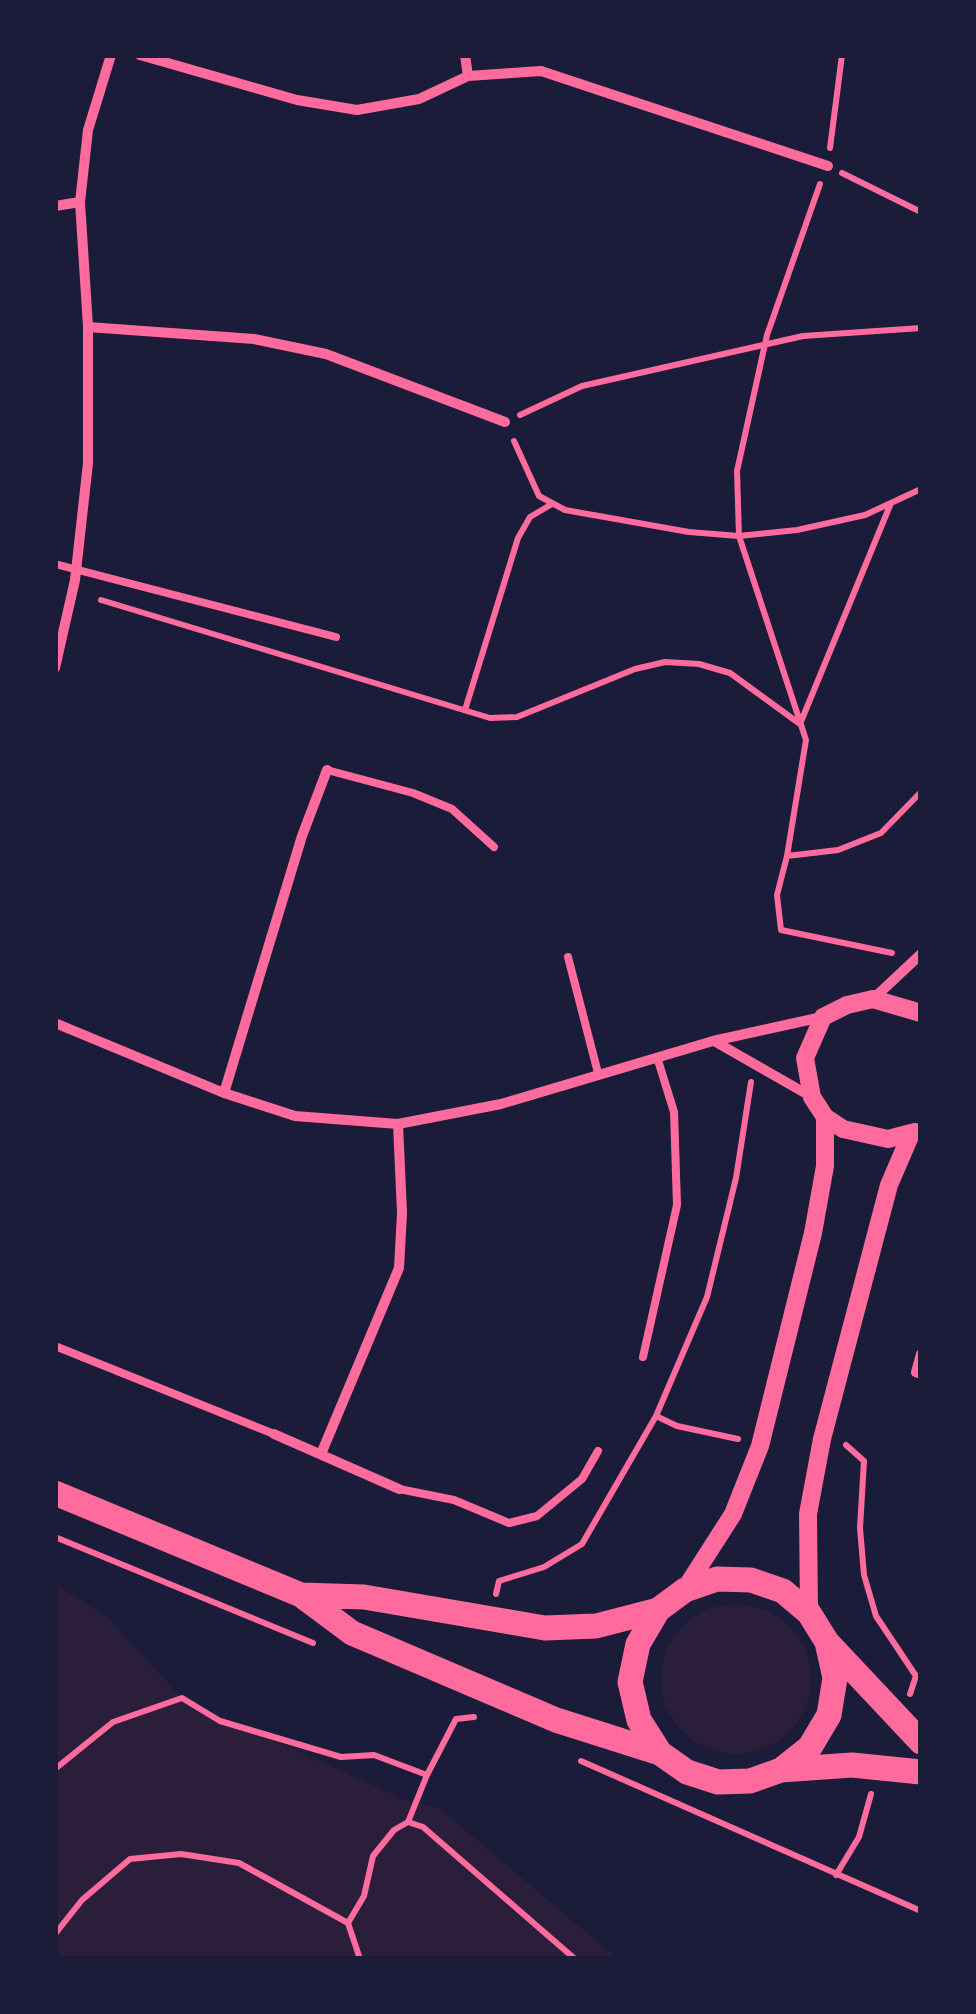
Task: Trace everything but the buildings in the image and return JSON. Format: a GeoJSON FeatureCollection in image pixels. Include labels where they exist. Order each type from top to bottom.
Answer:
{"type":"FeatureCollection","features":[{"type":"Feature","properties":{"kind":"main road"},"geometry":{"type":"LineString","coordinates":[[55,1493],[301,1595],[352,1634],[556,1720],[660,1753],[687,1772],[718,1782],[750,1782],[781,1770],[852,1764],[921,1772]]}},
{"type":"Feature","properties":{"kind":"main road"},"geometry":{"type":"LineString","coordinates":[[301,1595],[364,1597],[545,1628],[596,1626],[658,1610],[685,1590],[717,1579],[751,1580],[783,1592],[810,1613],[827,1642],[921,1742]]}},
{"type":"Feature","properties":{"kind":"main road"},"geometry":{"type":"LineString","coordinates":[[658,1610],[638,1644],[630,1682],[639,1720],[660,1753]]}},
{"type":"Feature","properties":{"kind":"main road"},"geometry":{"type":"LineString","coordinates":[[781,1770],[810,1747],[829,1715],[835,1678],[827,1642]]}},
{"type":"Feature","properties":{"kind":"street"},"geometry":{"type":"LineString","coordinates":[[55,668],[76,569],[88,463],[88,328],[80,202],[88,130],[111,55]]}},
{"type":"Feature","properties":{"kind":"street"},"geometry":{"type":"LineString","coordinates":[[140,55],[297,100],[357,110],[419,100],[468,76],[541,71],[828,166]]}},
{"type":"Feature","properties":{"kind":"street"},"geometry":{"type":"LineString","coordinates":[[465,55],[468,76]]}},
{"type":"Feature","properties":{"kind":"street"},"geometry":{"type":"LineString","coordinates":[[55,206],[80,202]]}},
{"type":"Feature","properties":{"kind":"street"},"geometry":{"type":"LineString","coordinates":[[88,328],[254,339],[326,354],[505,422]]}},
{"type":"Feature","properties":{"kind":"street"},"geometry":{"type":"LineString","coordinates":[[224,1092],[302,836],[327,770]]}},
{"type":"Feature","properties":{"kind":"street"},"geometry":{"type":"LineString","coordinates":[[872,1000],[921,954]]}},
{"type":"Feature","properties":{"kind":"street"},"geometry":{"type":"LineString","coordinates":[[55,1022],[224,1092],[295,1116],[398,1124],[502,1104],[657,1056],[822,1017],[847,1004],[872,1000],[898,1003],[921,1013]]}},
{"type":"Feature","properties":{"kind":"street"},"geometry":{"type":"LineString","coordinates":[[822,1017],[805,1058],[812,1097],[825,1117],[842,1129],[865,1135],[888,1138],[916,1132]]}},
{"type":"Feature","properties":{"kind":"street"},"geometry":{"type":"LineString","coordinates":[[713,1041],[812,1097]]}},
{"type":"Feature","properties":{"kind":"street"},"geometry":{"type":"LineString","coordinates":[[685,1590],[733,1514],[760,1446],[813,1233],[825,1166],[825,1117]]}},
{"type":"Feature","properties":{"kind":"street"},"geometry":{"type":"LineString","coordinates":[[321,1454],[399,1268],[398,1124]]}},
{"type":"Feature","properties":{"kind":"street"},"geometry":{"type":"LineString","coordinates":[[810,1613],[808,1514],[822,1439],[889,1185],[916,1132]]}},
{"type":"Feature","properties":{"kind":"street"},"geometry":{"type":"LineString","coordinates":[[921,1354],[916,1372],[921,1374]]}},
{"type":"Feature","properties":{"kind":"street"},"geometry":{"type":"LineString","coordinates":[[274,1434],[399,1489]]}},
{"type":"Feature","properties":{"kind":"lane"},"geometry":{"type":"LineString","coordinates":[[55,564],[336,637]]}},
{"type":"Feature","properties":{"kind":"lane"},"geometry":{"type":"LineString","coordinates":[[327,770],[412,793],[452,809],[494,848]]}},
{"type":"Feature","properties":{"kind":"lane"},"geometry":{"type":"LineString","coordinates":[[568,957],[598,1073]]}},
{"type":"Feature","properties":{"kind":"lane"},"geometry":{"type":"LineString","coordinates":[[643,1358],[677,1205],[674,1112],[657,1056]]}},
{"type":"Feature","properties":{"kind":"lane"},"geometry":{"type":"LineString","coordinates":[[55,1346],[274,1434]]}},
{"type":"Feature","properties":{"kind":"lane"},"geometry":{"type":"LineString","coordinates":[[399,1489],[454,1500],[509,1523],[537,1516],[582,1479],[598,1451]]}},
{"type":"Feature","properties":{"kind":"path"},"geometry":{"type":"LineString","coordinates":[[842,55],[828,166],[798,239],[764,345],[737,471],[740,536],[806,740],[777,895],[781,930],[896,954],[881,966]]}},
{"type":"Feature","properties":{"kind":"path"},"geometry":{"type":"LineString","coordinates":[[828,166],[921,212]]}},
{"type":"Feature","properties":{"kind":"path"},"geometry":{"type":"LineString","coordinates":[[921,328],[866,329],[764,345],[582,386],[505,422],[539,496],[565,510],[628,522],[740,536],[865,515],[921,489]]}},
{"type":"Feature","properties":{"kind":"path"},"geometry":{"type":"LineString","coordinates":[[465,710],[518,538],[530,517],[553,503]]}},
{"type":"Feature","properties":{"kind":"path"},"geometry":{"type":"LineString","coordinates":[[800,724],[891,503]]}},
{"type":"Feature","properties":{"kind":"path"},"geometry":{"type":"LineString","coordinates":[[72,591],[490,718],[516,717],[635,669],[665,662],[699,664],[730,673],[800,724]]}},
{"type":"Feature","properties":{"kind":"path"},"geometry":{"type":"LineString","coordinates":[[787,856],[838,850],[880,833],[921,792]]}},
{"type":"Feature","properties":{"kind":"path"},"geometry":{"type":"LineString","coordinates":[[55,1770],[113,1722],[182,1698],[220,1721],[341,1756],[374,1756],[427,1775]]}},
{"type":"Feature","properties":{"kind":"path"},"geometry":{"type":"LineString","coordinates":[[348,1923],[364,1896],[373,1856],[394,1830],[408,1822],[456,1720],[486,1714]]}},
{"type":"Feature","properties":{"kind":"path"},"geometry":{"type":"LineString","coordinates":[[408,1822],[423,1827],[576,1959]]}},
{"type":"Feature","properties":{"kind":"path"},"geometry":{"type":"LineString","coordinates":[[55,1934],[82,1900],[130,1858],[181,1854],[239,1863],[348,1923],[360,1959]]}},
{"type":"Feature","properties":{"kind":"shaded area"},"geometry":{"type":"Polygon","coordinates":[[[55,1584],[106,1616],[182,1698],[403,1799],[439,1808],[618,1959],[55,1959],[55,1584]]]}},
{"type":"Feature","properties":{"kind":"shaded area"},"geometry":{"type":"Polygon","coordinates":[[[736,1604],[765,1610],[789,1626],[805,1650],[811,1679],[805,1708],[789,1732],[765,1748],[736,1754],[707,1748],[683,1732],[667,1708],[661,1679],[667,1650],[683,1626],[707,1610],[736,1604]]]}}]}
